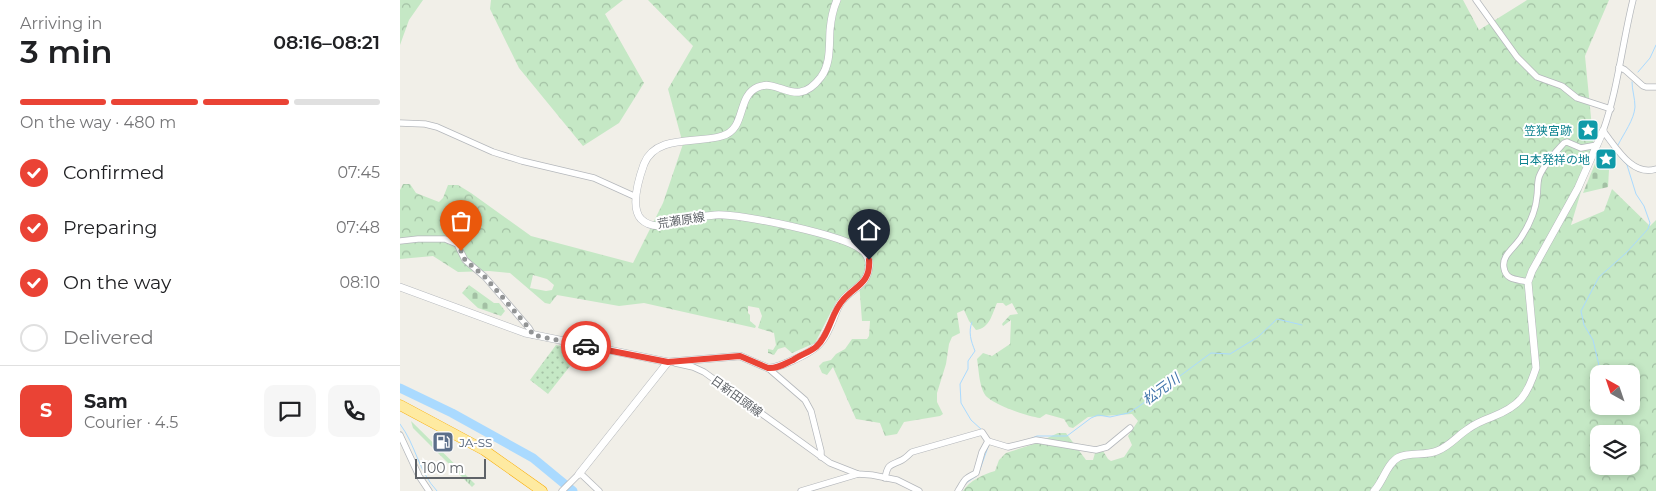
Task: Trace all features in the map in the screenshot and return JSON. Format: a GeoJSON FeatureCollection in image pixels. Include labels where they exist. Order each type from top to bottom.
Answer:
{"type":"FeatureCollection","features":[{"type":"Feature","properties":{"kind":"highway"},"geometry":{"type":"LineString","coordinates":[[400,405],[484,450],[542,491]]}},
{"type":"Feature","properties":{"kind":"street","name":"荒瀬原線"},"geometry":{"type":"LineString","coordinates":[[768,368],[772,369],[783,366],[816,348],[825,336],[842,301],[863,283],[870,266],[866,254],[862,250],[830,237],[741,216],[695,217],[655,226],[648,224],[640,218],[636,210],[636,197],[644,164],[652,152],[676,142],[722,136],[731,132],[736,127],[748,94],[756,88],[769,86],[800,92],[812,87],[826,68],[830,54],[832,15],[837,0]]}},
{"type":"Feature","properties":{"kind":"street"},"geometry":{"type":"LineString","coordinates":[[1476,0],[1517,57],[1537,77],[1562,86],[1578,98],[1611,109]]}},
{"type":"Feature","properties":{"kind":"street"},"geometry":{"type":"LineString","coordinates":[[1374,491],[1397,458],[1405,455],[1429,454],[1438,451],[1451,444],[1478,423],[1512,408],[1524,395],[1536,368],[1528,282],[1578,188],[1603,131],[1611,109],[1625,31],[1633,0]]}},
{"type":"Feature","properties":{"kind":"street"},"geometry":{"type":"LineString","coordinates":[[1620,67],[1643,86],[1656,86]]}},
{"type":"Feature","properties":{"kind":"street"},"geometry":{"type":"LineString","coordinates":[[400,123],[425,124],[437,127],[492,152],[522,162],[594,178],[636,197]]}},
{"type":"Feature","properties":{"kind":"street"},"geometry":{"type":"LineString","coordinates":[[1603,131],[1630,164],[1642,170],[1656,169]]}},
{"type":"Feature","properties":{"kind":"street"},"geometry":{"type":"LineString","coordinates":[[1528,282],[1511,279],[1504,271],[1504,261],[1525,233],[1533,212],[1537,197],[1537,185],[1543,170],[1564,143],[1567,142],[1581,148],[1597,145]]}},
{"type":"Feature","properties":{"kind":"street"},"geometry":{"type":"LineString","coordinates":[[400,242],[418,239],[445,239],[457,244],[465,260],[485,277],[533,335]]}},
{"type":"Feature","properties":{"kind":"street","name":"日新田頭線"},"geometry":{"type":"LineString","coordinates":[[400,287],[525,333],[693,367],[704,372],[821,457],[841,468],[858,474],[897,480],[919,491]]}},
{"type":"Feature","properties":{"kind":"street"},"geometry":{"type":"LineString","coordinates":[[562,491],[580,473],[668,362],[740,356],[768,368],[805,400],[811,411],[822,451],[821,457]]}},
{"type":"Feature","properties":{"kind":"street"},"geometry":{"type":"LineString","coordinates":[[885,478],[889,466],[905,459],[912,452],[982,432],[988,441],[1008,447],[1036,440],[1096,450],[1107,447],[1130,428]]}},
{"type":"Feature","properties":{"kind":"street"},"geometry":{"type":"LineString","coordinates":[[400,435],[419,476],[429,491]]}},
{"type":"Feature","properties":{"kind":"street"},"geometry":{"type":"LineString","coordinates":[[958,491],[966,477],[976,473],[982,452],[988,441]]}},
{"type":"Feature","properties":{"kind":"street"},"geometry":{"type":"LineString","coordinates":[[580,473],[599,491]]}},
{"type":"Feature","properties":{"kind":"street"},"geometry":{"type":"LineString","coordinates":[[801,491],[858,474]]}},
{"type":"Feature","properties":{"kind":"green space"},"geometry":{"type":"Polygon","coordinates":[[[400,0],[423,0],[409,20],[400,45],[400,0]]]}},
{"type":"Feature","properties":{"kind":"green space"},"geometry":{"type":"Polygon","coordinates":[[[491,0],[623,0],[605,14],[644,83],[619,123],[583,146],[519,68],[490,9],[491,0]]]}},
{"type":"Feature","properties":{"kind":"green space"},"geometry":{"type":"Polygon","coordinates":[[[648,0],[1463,0],[1479,30],[1527,0],[1609,0],[1585,56],[1594,148],[1571,225],[1604,211],[1612,189],[1650,226],[1656,220],[1656,491],[963,491],[977,478],[995,471],[999,460],[1006,453],[1037,443],[1058,433],[1066,433],[1086,460],[1093,460],[1095,453],[1103,451],[1111,461],[1124,457],[1132,445],[1128,436],[1138,421],[1132,414],[1088,417],[1073,428],[1069,427],[1064,419],[1046,414],[1040,418],[1028,415],[1005,407],[984,394],[977,359],[983,353],[992,356],[1010,344],[1011,320],[1003,326],[1002,324],[1010,315],[1018,314],[1012,303],[1006,306],[1003,303],[997,303],[987,323],[981,329],[976,330],[964,310],[957,313],[960,333],[952,337],[949,344],[946,364],[937,393],[937,402],[943,414],[904,422],[897,434],[885,436],[880,423],[856,419],[833,367],[827,375],[822,373],[819,366],[823,362],[831,360],[836,354],[845,349],[852,339],[867,339],[869,336],[870,321],[862,321],[859,282],[836,302],[815,343],[792,353],[785,347],[778,349],[774,355],[768,353],[768,349],[773,350],[776,345],[774,333],[758,328],[762,316],[759,308],[748,306],[750,321],[756,326],[755,328],[644,303],[619,306],[557,295],[550,304],[545,303],[510,273],[489,271],[458,272],[433,256],[400,259],[400,190],[403,184],[410,184],[416,193],[439,202],[443,198],[448,185],[458,185],[531,236],[633,263],[663,203],[683,144],[668,89],[693,46],[648,0]],[[533,275],[530,288],[546,291],[552,290],[554,285],[547,279],[533,275]]]}},
{"type":"Feature","properties":{"kind":"green space"},"geometry":{"type":"Polygon","coordinates":[[[1601,149],[1609,170],[1608,187],[1583,193],[1601,149]]]}},
{"type":"Feature","properties":{"kind":"green space"},"geometry":{"type":"Polygon","coordinates":[[[469,285],[494,303],[499,303],[505,311],[501,316],[478,308],[462,293],[469,285]]]}},
{"type":"Feature","properties":{"kind":"green space"},"geometry":{"type":"Polygon","coordinates":[[[556,345],[582,351],[548,394],[530,380],[556,345]]]}},
{"type":"Feature","properties":{"kind":"green space"},"geometry":{"type":"Polygon","coordinates":[[[411,421],[475,484],[472,487],[413,428],[411,421]]]}},
{"type":"Feature","properties":{"kind":"waterway"},"geometry":{"type":"LineString","coordinates":[[1638,72],[1650,58],[1656,45]]}},
{"type":"Feature","properties":{"kind":"waterway"},"geometry":{"type":"LineString","coordinates":[[1618,145],[1631,122],[1634,112],[1635,104],[1632,82]]}},
{"type":"Feature","properties":{"kind":"waterway"},"geometry":{"type":"LineString","coordinates":[[1599,365],[1593,340],[1584,325],[1581,311],[1599,277],[1626,253],[1648,229],[1650,223],[1644,206],[1636,194],[1627,165],[1618,155]]}},
{"type":"Feature","properties":{"kind":"waterway","name":"松元川"},"geometry":{"type":"LineString","coordinates":[[1032,438],[1037,436],[1067,436],[1098,415],[1110,417],[1128,413],[1211,353],[1230,354],[1258,337],[1277,319],[1302,325]]}},
{"type":"Feature","properties":{"kind":"waterway"},"geometry":{"type":"LineString","coordinates":[[972,322],[970,337],[975,351],[968,361],[968,369],[960,384],[961,403],[971,420],[982,430]]}},
{"type":"Feature","properties":{"kind":"waterway"},"geometry":{"type":"LineString","coordinates":[[400,388],[452,413],[533,458],[573,491]]}},
{"type":"Feature","properties":{"kind":"waterway"},"geometry":{"type":"LineString","coordinates":[[400,424],[425,475],[437,491]]}},
{"type":"Feature","properties":{"kind":"waterway","name":"松元川"},"geometry":{"type":"LineString","coordinates":[[966,483],[978,475],[988,447]]}},
{"type":"Feature","properties":{"kind":"way so far"},"geometry":{"type":"LineString","coordinates":[[461,251],[465,260],[485,277],[533,335],[586,346]]}},
{"type":"Feature","properties":{"kind":"place","name":"笠狭宮跡"},"geometry":{"type":"Point","coordinates":[1588,130]}},
{"type":"Feature","properties":{"kind":"place","name":"日本発祥の地"},"geometry":{"type":"Point","coordinates":[1606,159]}},
{"type":"Feature","properties":{"kind":"place","name":"JA-SS"},"geometry":{"type":"Point","coordinates":[443,442]}},
{"type":"Feature","properties":{"kind":"route"},"geometry":{"type":"LineString","coordinates":[[586,346],[668,362],[740,356],[772,369],[783,366],[816,348],[825,336],[842,301],[863,283],[868,274],[869,260]]}}]}
